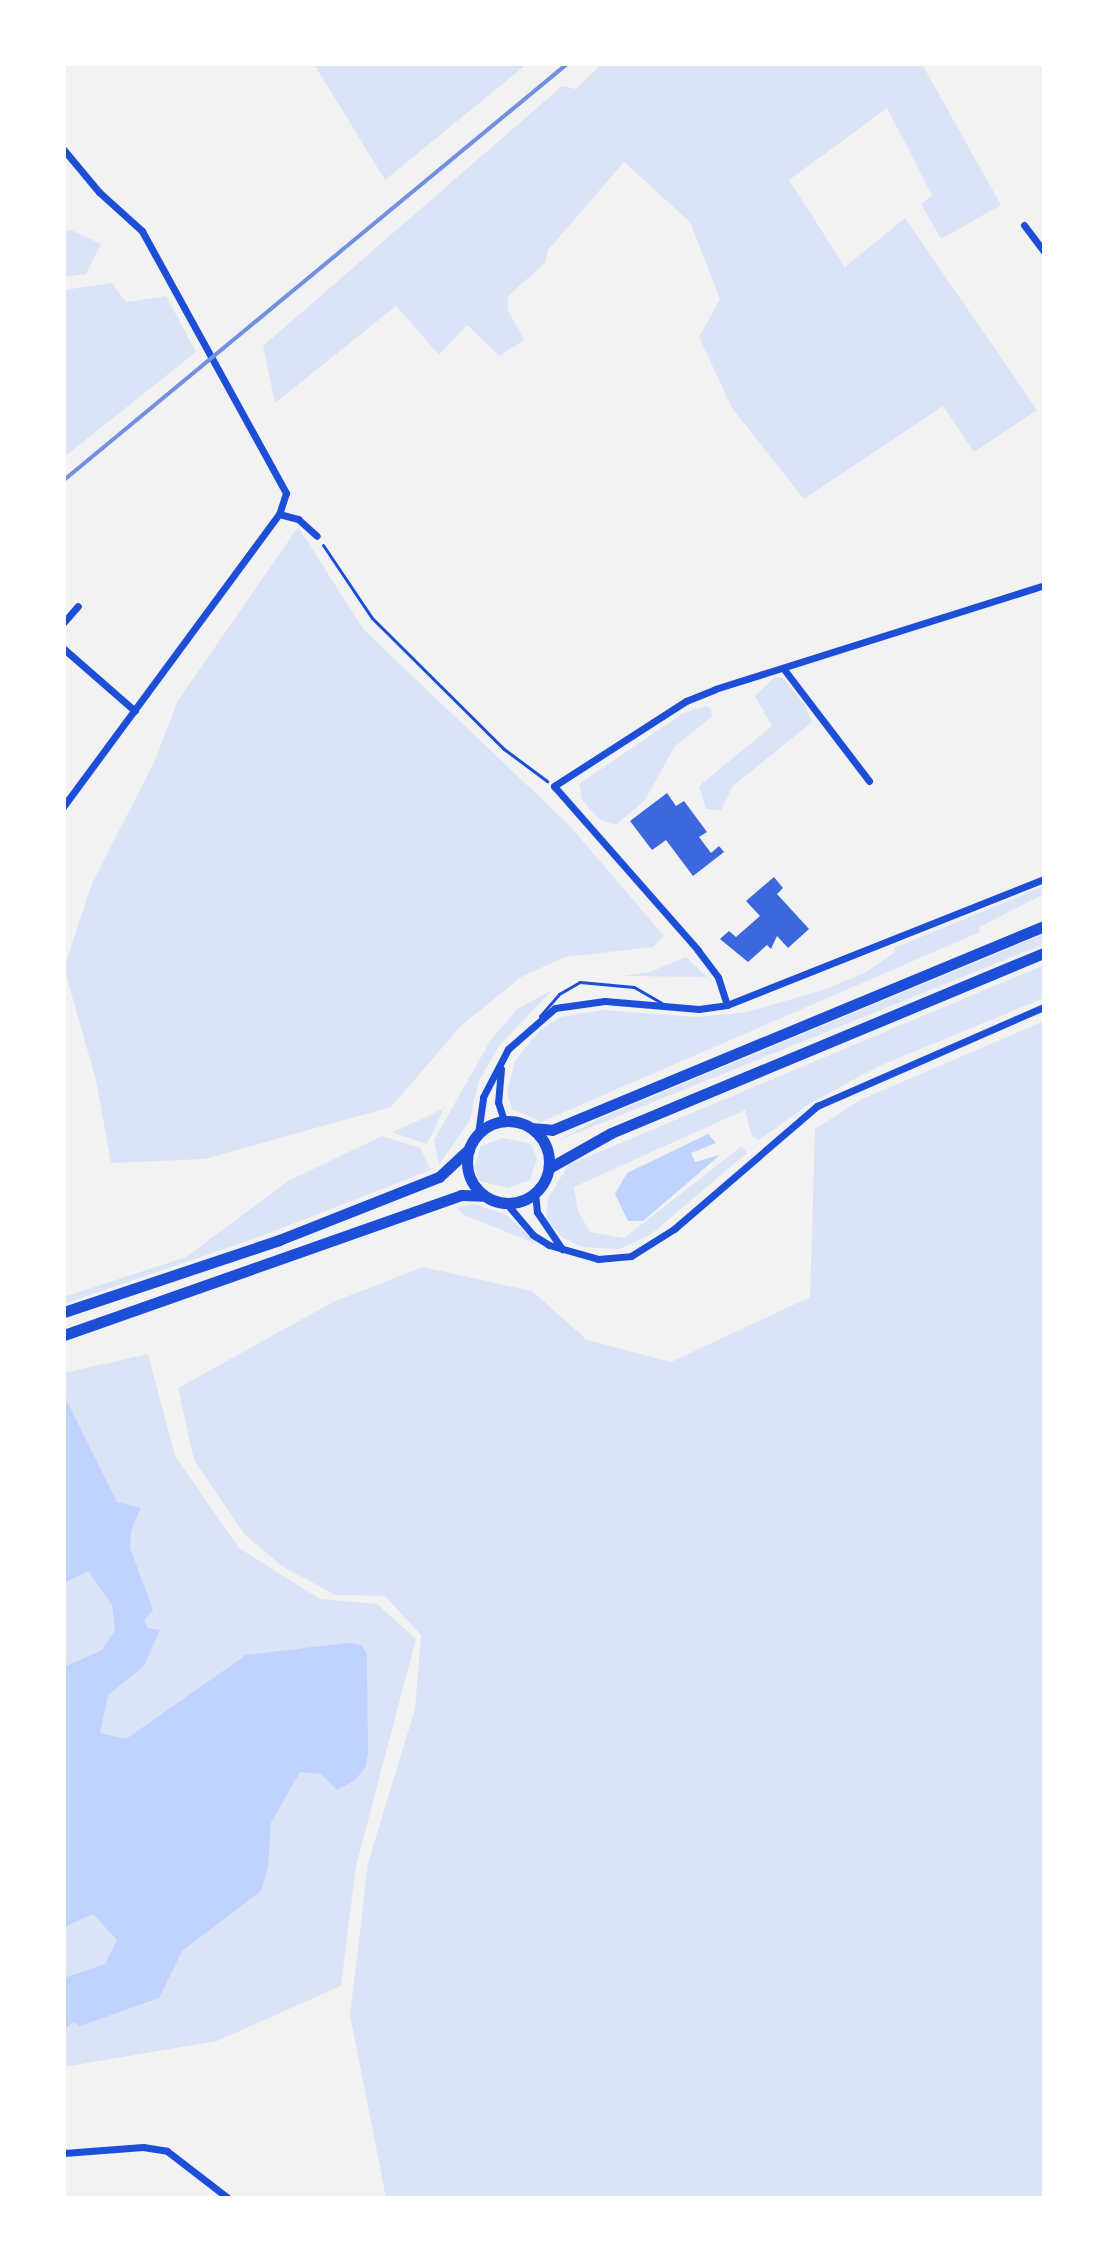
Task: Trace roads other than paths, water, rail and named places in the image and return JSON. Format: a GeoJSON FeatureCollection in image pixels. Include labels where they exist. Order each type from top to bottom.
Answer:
{"type":"FeatureCollection","features":[{"type":"Feature","properties":{"kind":"main road"},"geometry":{"type":"LineString","coordinates":[[64,1312],[169,1277],[439,1177],[469,1149],[478,1134],[504,1121],[552,1130],[1044,926]]}},
{"type":"Feature","properties":{"kind":"main road"},"geometry":{"type":"LineString","coordinates":[[64,1335],[461,1195],[484,1196],[506,1203],[535,1193],[549,1168],[611,1133],[1044,953]]}},
{"type":"Feature","properties":{"kind":"main road"},"geometry":{"type":"LineString","coordinates":[[531,1128],[546,1146],[549,1168]]}},
{"type":"Feature","properties":{"kind":"main road"},"geometry":{"type":"LineString","coordinates":[[469,1149],[469,1175],[484,1196]]}},
{"type":"Feature","properties":{"kind":"street"},"geometry":{"type":"LineString","coordinates":[[64,150],[99,192],[142,231],[169,288],[284,482],[279,514],[64,806]]}},
{"type":"Feature","properties":{"kind":"street"},"geometry":{"type":"LineString","coordinates":[[1024,225],[1044,252]]}},
{"type":"Feature","properties":{"kind":"street"},"geometry":{"type":"LineString","coordinates":[[279,514],[298,519],[317,536]]}},
{"type":"Feature","properties":{"kind":"street"},"geometry":{"type":"LineString","coordinates":[[727,1005],[718,977],[698,950],[554,786],[686,701],[1044,585]]}},
{"type":"Feature","properties":{"kind":"street"},"geometry":{"type":"LineString","coordinates":[[64,622],[78,606]]}},
{"type":"Feature","properties":{"kind":"street"},"geometry":{"type":"LineString","coordinates":[[64,649],[135,711]]}},
{"type":"Feature","properties":{"kind":"street"},"geometry":{"type":"LineString","coordinates":[[783,668],[869,781]]}},
{"type":"Feature","properties":{"kind":"street"},"geometry":{"type":"LineString","coordinates":[[478,1134],[483,1097],[518,1037],[540,1017],[591,1001],[673,1008],[727,1005],[1044,879]]}},
{"type":"Feature","properties":{"kind":"street"},"geometry":{"type":"LineString","coordinates":[[506,1203],[533,1235],[563,1250],[606,1259],[641,1251],[817,1106],[1044,1007]]}},
{"type":"Feature","properties":{"kind":"street"},"geometry":{"type":"LineString","coordinates":[[501,1065],[498,1102],[504,1121]]}},
{"type":"Feature","properties":{"kind":"street"},"geometry":{"type":"LineString","coordinates":[[535,1193],[537,1212],[563,1250]]}},
{"type":"Feature","properties":{"kind":"street"},"geometry":{"type":"LineString","coordinates":[[64,2153],[143,2147],[167,2151],[228,2198]]}},
{"type":"Feature","properties":{"kind":"lane"},"geometry":{"type":"LineString","coordinates":[[540,1017],[569,986],[597,980],[634,987],[673,1008]]}},
{"type":"Feature","properties":{"kind":"water"},"geometry":{"type":"Polygon","coordinates":[[[708,1134],[716,1143],[691,1153],[695,1162],[720,1155],[643,1221],[628,1221],[615,1194],[627,1173],[708,1134]]]}},
{"type":"Feature","properties":{"kind":"water"},"geometry":{"type":"Polygon","coordinates":[[[64,1395],[117,1502],[141,1508],[131,1531],[130,1548],[153,1610],[144,1621],[148,1628],[160,1630],[144,1666],[108,1695],[100,1733],[126,1739],[246,1655],[347,1643],[361,1645],[367,1653],[368,1753],[365,1768],[355,1780],[337,1790],[321,1774],[300,1772],[271,1823],[268,1868],[261,1891],[182,1951],[159,1998],[80,2026],[73,2022],[64,2030],[64,1978],[105,1964],[117,1940],[93,1914],[64,1927],[64,1667],[102,1650],[115,1630],[112,1605],[88,1571],[64,1583],[64,1395]]]}},
{"type":"Feature","properties":{"kind":"railway"},"geometry":{"type":"LineString","coordinates":[[64,480],[567,64]]}}]}
